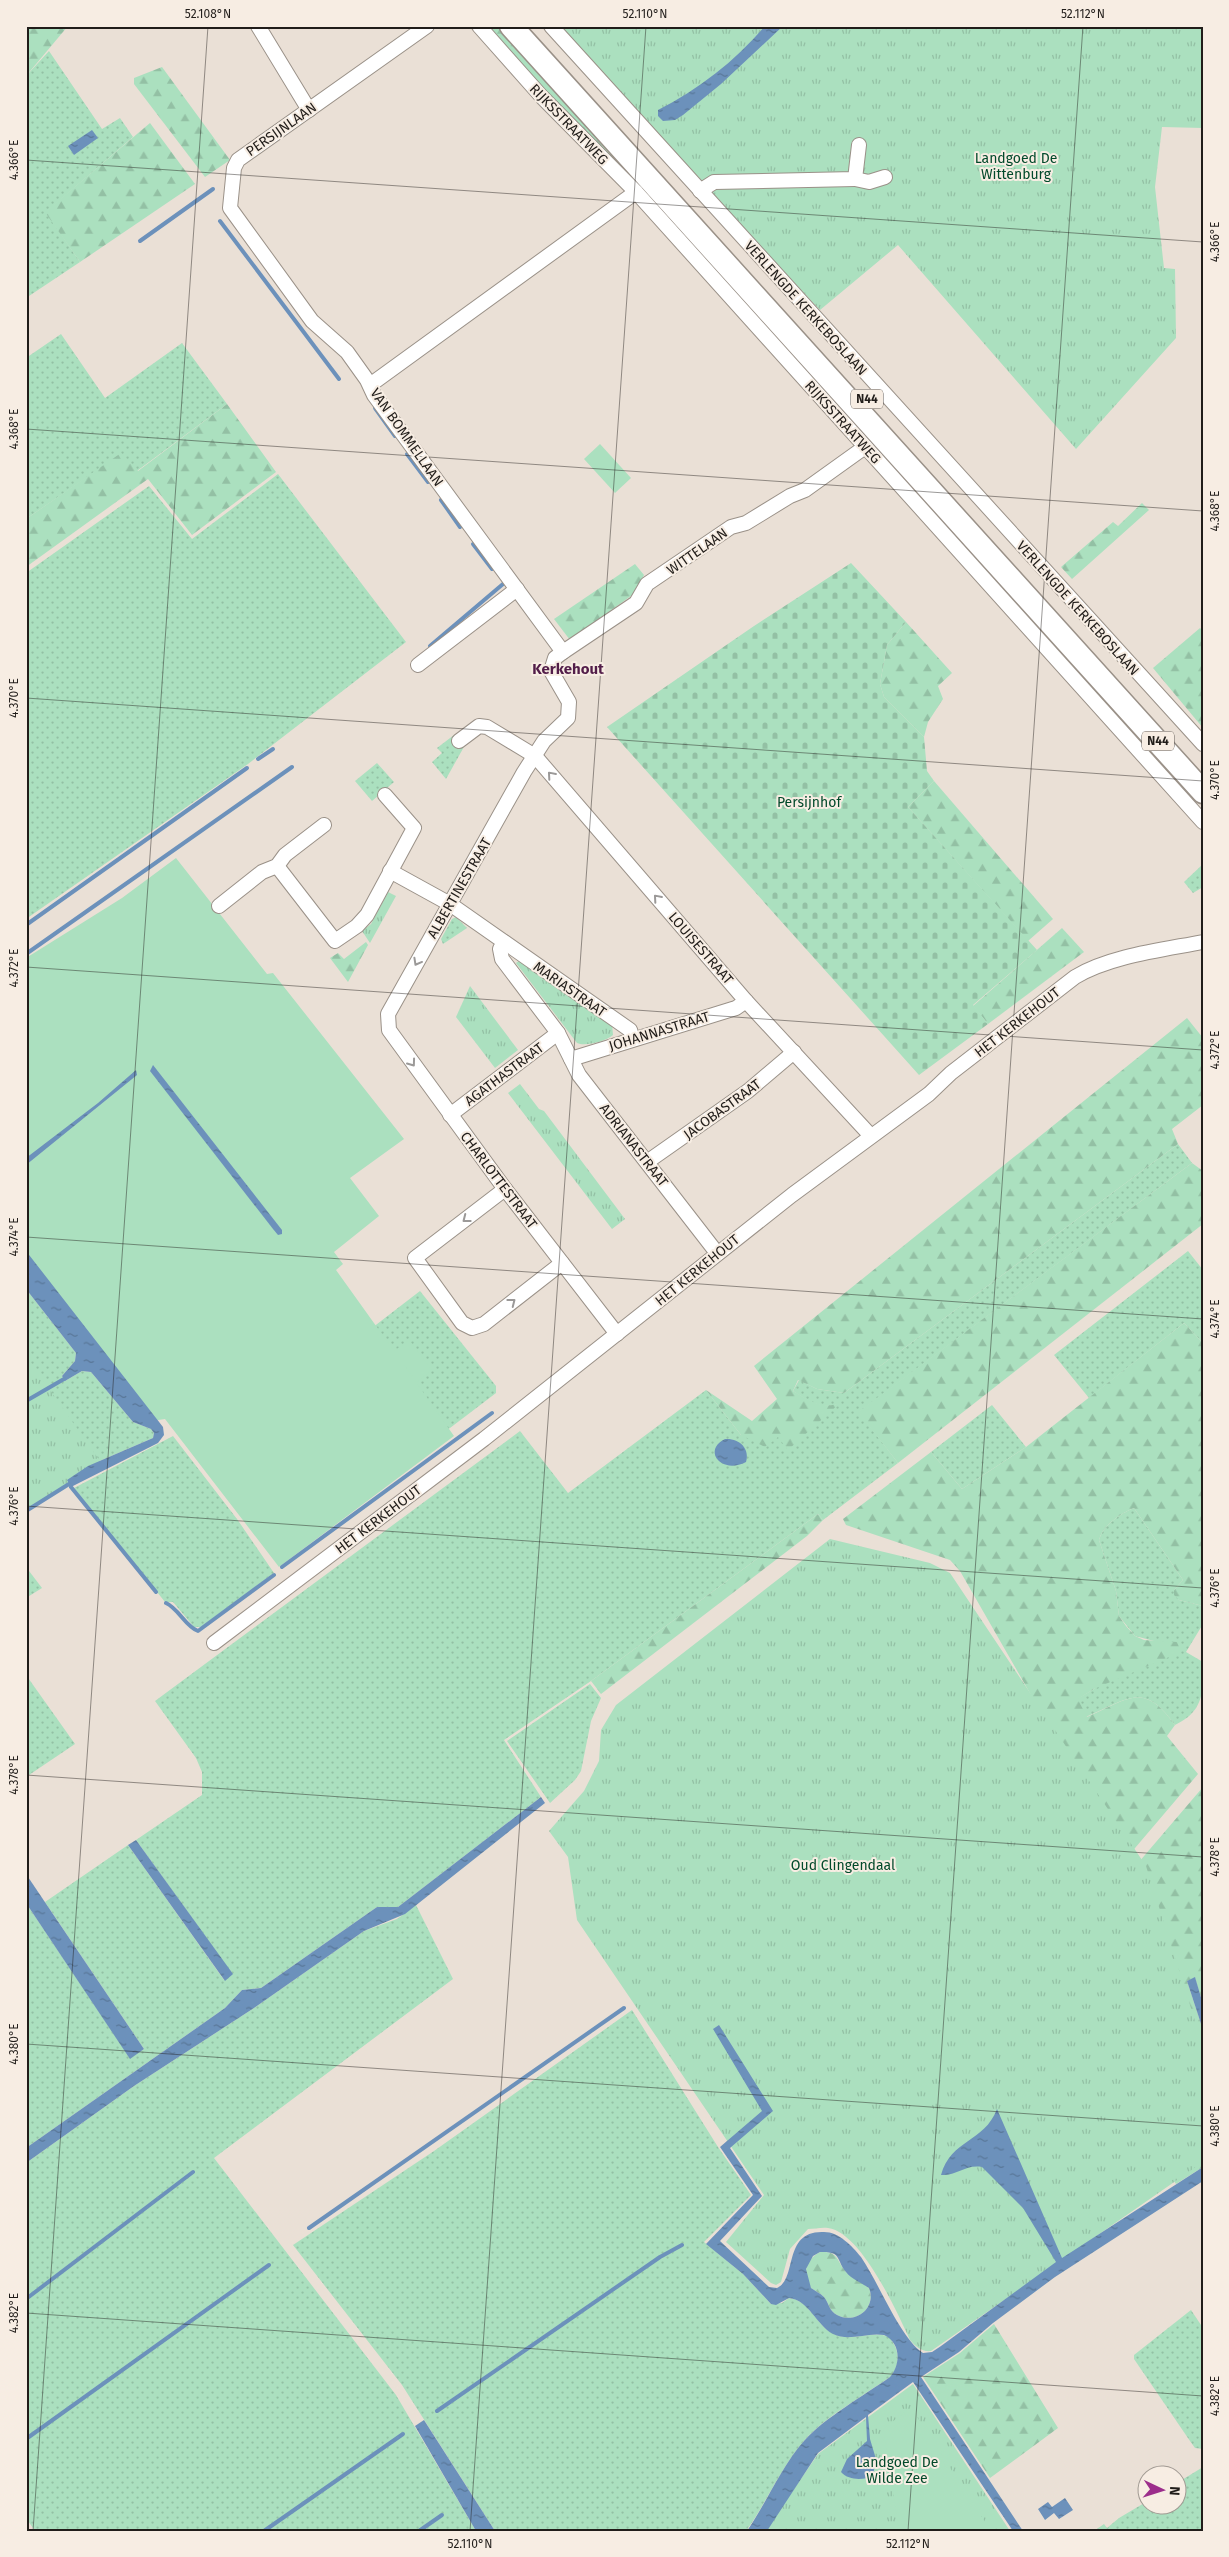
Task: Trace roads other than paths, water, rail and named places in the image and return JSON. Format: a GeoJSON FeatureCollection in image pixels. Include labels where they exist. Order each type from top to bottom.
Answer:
{"type":"FeatureCollection","features":[{"type":"Feature","properties":{"kind":"main road","name":"RIJKSSTRAATWEG"},"geometry":{"type":"LineString","coordinates":[[511,26],[1203,792]]}},
{"type":"Feature","properties":{"kind":"main road","name":"N44"},"geometry":{"type":"LineString","coordinates":[[528,26],[1203,774]]}},
{"type":"Feature","properties":{"kind":"street"},"geometry":{"type":"LineString","coordinates":[[258,26],[309,110]]}},
{"type":"Feature","properties":{"kind":"street","name":"PERSIJNLAAN"},"geometry":{"type":"LineString","coordinates":[[370,385],[347,352],[312,321],[230,208],[234,168],[238,160],[427,26]]}},
{"type":"Feature","properties":{"kind":"street","name":"RIJKSSTRAATWEG"},"geometry":{"type":"LineString","coordinates":[[478,26],[542,97],[636,192],[1203,822]]}},
{"type":"Feature","properties":{"kind":"street","name":"VERLENGDE KERKEBOSLAAN"},"geometry":{"type":"LineString","coordinates":[[551,26],[1203,744]]}},
{"type":"Feature","properties":{"kind":"street"},"geometry":{"type":"LineString","coordinates":[[854,179],[859,145]]}},
{"type":"Feature","properties":{"kind":"street"},"geometry":{"type":"LineString","coordinates":[[700,191],[714,182],[854,179],[869,182],[885,177]]}},
{"type":"Feature","properties":{"kind":"street","name":"VAN BOMMELLAAN"},"geometry":{"type":"LineString","coordinates":[[563,652],[374,395],[370,385],[636,192]]}},
{"type":"Feature","properties":{"kind":"street","name":"WITTELAAN"},"geometry":{"type":"LineString","coordinates":[[563,652],[636,603],[647,584],[730,527],[746,523],[790,496],[805,490],[865,447]]}},
{"type":"Feature","properties":{"kind":"street"},"geometry":{"type":"LineString","coordinates":[[418,665],[425,662],[517,589]]}},
{"type":"Feature","properties":{"kind":"street"},"geometry":{"type":"LineString","coordinates":[[535,756],[544,741],[568,718],[569,702],[552,671],[555,658],[563,652]]}},
{"type":"Feature","properties":{"kind":"street","name":"LOUISESTRAAT"},"geometry":{"type":"LineString","coordinates":[[459,741],[479,726],[488,727],[535,756],[746,1001],[871,1136]]}},
{"type":"Feature","properties":{"kind":"street","name":"ALBERTINESTRAAT"},"geometry":{"type":"LineString","coordinates":[[387,1022],[388,1014],[535,756]]}},
{"type":"Feature","properties":{"kind":"street"},"geometry":{"type":"LineString","coordinates":[[277,866],[335,941],[358,926],[367,915],[414,828],[385,795]]}},
{"type":"Feature","properties":{"kind":"street"},"geometry":{"type":"LineString","coordinates":[[219,906],[262,872],[277,866],[285,855],[324,825]]}},
{"type":"Feature","properties":{"kind":"street","name":"MARIASTRAAT"},"geometry":{"type":"LineString","coordinates":[[390,871],[450,904],[630,1030],[633,1039]]}},
{"type":"Feature","properties":{"kind":"street","name":"MARIASTRAAT"},"geometry":{"type":"LineString","coordinates":[[504,942],[500,949],[502,959],[558,1034]]}},
{"type":"Feature","properties":{"kind":"street","name":"HET KERKEHOUT"},"geometry":{"type":"LineString","coordinates":[[214,1643],[484,1439],[717,1253],[929,1094],[951,1073],[1091,967],[1203,942]]}},
{"type":"Feature","properties":{"kind":"street","name":"JOHANNASTRAAT"},"geometry":{"type":"LineString","coordinates":[[571,1059],[736,1008],[746,1001]]}},
{"type":"Feature","properties":{"kind":"street","name":"CHARLOTTESTRAAT"},"geometry":{"type":"LineString","coordinates":[[387,1022],[389,1030],[450,1115],[617,1334]]}},
{"type":"Feature","properties":{"kind":"street","name":"ADRIANASTRAAT"},"geometry":{"type":"LineString","coordinates":[[558,1034],[578,1075],[717,1253]]}},
{"type":"Feature","properties":{"kind":"street","name":"AGATHASTRAAT"},"geometry":{"type":"LineString","coordinates":[[450,1115],[558,1034]]}},
{"type":"Feature","properties":{"kind":"street","name":"JACOBASTRAAT"},"geometry":{"type":"LineString","coordinates":[[647,1162],[748,1092],[794,1052]]}},
{"type":"Feature","properties":{"kind":"street"},"geometry":{"type":"LineString","coordinates":[[505,1189],[415,1258],[462,1323],[472,1328],[484,1324],[562,1263]]}},
{"type":"Feature","properties":{"kind":"water"},"geometry":{"type":"Polygon","coordinates":[[[765,26],[783,26],[721,84],[683,115],[675,120],[663,121],[658,116],[658,110],[688,93],[716,73],[765,26]]]}},
{"type":"Feature","properties":{"kind":"water"},"geometry":{"type":"Polygon","coordinates":[[[92,130],[98,138],[74,155],[68,146],[92,130]]]}},
{"type":"Feature","properties":{"kind":"water"},"geometry":{"type":"Polygon","coordinates":[[[153,1065],[282,1230],[282,1234],[278,1235],[273,1229],[150,1071],[153,1065]]]}},
{"type":"Feature","properties":{"kind":"water"},"geometry":{"type":"Polygon","coordinates":[[[136,1070],[137,1075],[26,1165],[26,1158],[98,1103],[136,1070]]]}},
{"type":"Feature","properties":{"kind":"water"},"geometry":{"type":"Polygon","coordinates":[[[26,1251],[163,1427],[164,1435],[158,1443],[71,1487],[67,1480],[88,1466],[153,1438],[154,1433],[151,1429],[133,1422],[91,1372],[82,1371],[65,1381],[62,1376],[75,1361],[76,1353],[26,1289],[26,1251]]]}},
{"type":"Feature","properties":{"kind":"water"},"geometry":{"type":"Polygon","coordinates":[[[725,1439],[735,1440],[745,1448],[746,1462],[729,1465],[718,1460],[715,1455],[715,1449],[725,1439]]]}},
{"type":"Feature","properties":{"kind":"water"},"geometry":{"type":"Polygon","coordinates":[[[541,1797],[545,1803],[405,1914],[364,1931],[254,2008],[134,2086],[26,2163],[26,2148],[225,2008],[242,1990],[261,1988],[377,1907],[398,1907],[541,1797]]]}},
{"type":"Feature","properties":{"kind":"water"},"geometry":{"type":"Polygon","coordinates":[[[136,1840],[233,1974],[225,1981],[128,1845],[136,1840]]]}},
{"type":"Feature","properties":{"kind":"water"},"geometry":{"type":"Polygon","coordinates":[[[26,1874],[144,2049],[130,2059],[26,1903],[26,1874]]]}},
{"type":"Feature","properties":{"kind":"water"},"geometry":{"type":"Polygon","coordinates":[[[1195,1977],[1203,2004],[1203,2030],[1187,1981],[1195,1977]]]}},
{"type":"Feature","properties":{"kind":"water"},"geometry":{"type":"Polygon","coordinates":[[[719,2025],[773,2111],[730,2148],[762,2196],[720,2241],[769,2287],[777,2288],[783,2283],[796,2246],[802,2239],[811,2233],[824,2232],[835,2234],[849,2244],[861,2257],[898,2323],[914,2346],[923,2353],[932,2352],[941,2346],[1056,2262],[1023,2208],[982,2167],[971,2167],[952,2174],[941,2175],[952,2154],[984,2129],[997,2109],[1062,2258],[1203,2167],[1203,2181],[1055,2277],[993,2323],[959,2352],[921,2377],[1023,2531],[1013,2531],[913,2382],[868,2415],[870,2439],[876,2459],[873,2476],[857,2479],[848,2477],[841,2472],[847,2459],[867,2441],[866,2417],[818,2453],[767,2531],[747,2531],[781,2473],[804,2441],[833,2415],[890,2377],[896,2366],[897,2354],[894,2343],[884,2335],[846,2337],[833,2334],[802,2303],[796,2300],[789,2298],[776,2305],[771,2304],[743,2274],[706,2244],[753,2195],[720,2147],[762,2111],[713,2029],[719,2025]],[[820,2252],[813,2256],[806,2269],[811,2288],[824,2297],[837,2315],[851,2318],[858,2316],[867,2308],[870,2302],[869,2288],[848,2274],[838,2257],[827,2252],[820,2252]]]}},
{"type":"Feature","properties":{"kind":"water"},"geometry":{"type":"Polygon","coordinates":[[[424,2420],[495,2531],[476,2531],[415,2426],[424,2420]]]}},
{"type":"Feature","properties":{"kind":"water"},"geometry":{"type":"Polygon","coordinates":[[[1065,2498],[1073,2510],[1059,2519],[1054,2513],[1045,2520],[1038,2509],[1048,2502],[1052,2507],[1065,2498]]]}},
{"type":"Feature","properties":{"kind":"waterway"},"geometry":{"type":"LineString","coordinates":[[140,241],[213,189]]}},
{"type":"Feature","properties":{"kind":"waterway"},"geometry":{"type":"LineString","coordinates":[[220,221],[339,379]]}},
{"type":"Feature","properties":{"kind":"waterway"},"geometry":{"type":"LineString","coordinates":[[375,408],[395,436]]}},
{"type":"Feature","properties":{"kind":"waterway"},"geometry":{"type":"LineString","coordinates":[[407,454],[428,482]]}},
{"type":"Feature","properties":{"kind":"waterway"},"geometry":{"type":"LineString","coordinates":[[441,500],[460,527]]}},
{"type":"Feature","properties":{"kind":"waterway"},"geometry":{"type":"LineString","coordinates":[[473,544],[492,569]]}},
{"type":"Feature","properties":{"kind":"waterway"},"geometry":{"type":"LineString","coordinates":[[430,646],[503,584]]}},
{"type":"Feature","properties":{"kind":"waterway"},"geometry":{"type":"LineString","coordinates":[[258,759],[273,749]]}},
{"type":"Feature","properties":{"kind":"waterway"},"geometry":{"type":"LineString","coordinates":[[26,954],[292,767]]}},
{"type":"Feature","properties":{"kind":"waterway"},"geometry":{"type":"LineString","coordinates":[[26,925],[247,768]]}},
{"type":"Feature","properties":{"kind":"waterway"},"geometry":{"type":"LineString","coordinates":[[26,1401],[64,1379]]}},
{"type":"Feature","properties":{"kind":"waterway"},"geometry":{"type":"LineString","coordinates":[[282,1567],[492,1413]]}},
{"type":"Feature","properties":{"kind":"waterway"},"geometry":{"type":"LineString","coordinates":[[26,1511],[69,1484]]}},
{"type":"Feature","properties":{"kind":"waterway"},"geometry":{"type":"LineString","coordinates":[[71,1487],[156,1592]]}},
{"type":"Feature","properties":{"kind":"waterway"},"geometry":{"type":"LineString","coordinates":[[166,1603],[175,1609],[193,1629],[198,1631],[274,1575]]}},
{"type":"Feature","properties":{"kind":"waterway"},"geometry":{"type":"LineString","coordinates":[[309,2228],[624,2008]]}},
{"type":"Feature","properties":{"kind":"waterway"},"geometry":{"type":"LineString","coordinates":[[26,2299],[193,2172]]}},
{"type":"Feature","properties":{"kind":"waterway"},"geometry":{"type":"LineString","coordinates":[[437,2411],[660,2257],[682,2245]]}},
{"type":"Feature","properties":{"kind":"waterway"},"geometry":{"type":"LineString","coordinates":[[26,2439],[269,2265]]}},
{"type":"Feature","properties":{"kind":"waterway"},"geometry":{"type":"LineString","coordinates":[[264,2531],[403,2434]]}},
{"type":"Feature","properties":{"kind":"waterway"},"geometry":{"type":"LineString","coordinates":[[419,2531],[442,2515]]}},
{"type":"Feature","properties":{"kind":"district","name":"Kerkehout"},"geometry":{"type":"Point","coordinates":[568,669]}},
{"type":"Feature","properties":{"kind":"park label","name":"Landgoed De Wittenburg"},"geometry":{"type":"Point","coordinates":[1016,166]}},
{"type":"Feature","properties":{"kind":"park label","name":"Persijnhof"},"geometry":{"type":"Point","coordinates":[809,802]}},
{"type":"Feature","properties":{"kind":"park label","name":"Oud Clingendaal"},"geometry":{"type":"Point","coordinates":[843,1865]}},
{"type":"Feature","properties":{"kind":"park label","name":"Landgoed De Wilde Zee"},"geometry":{"type":"Point","coordinates":[897,2470]}}]}
